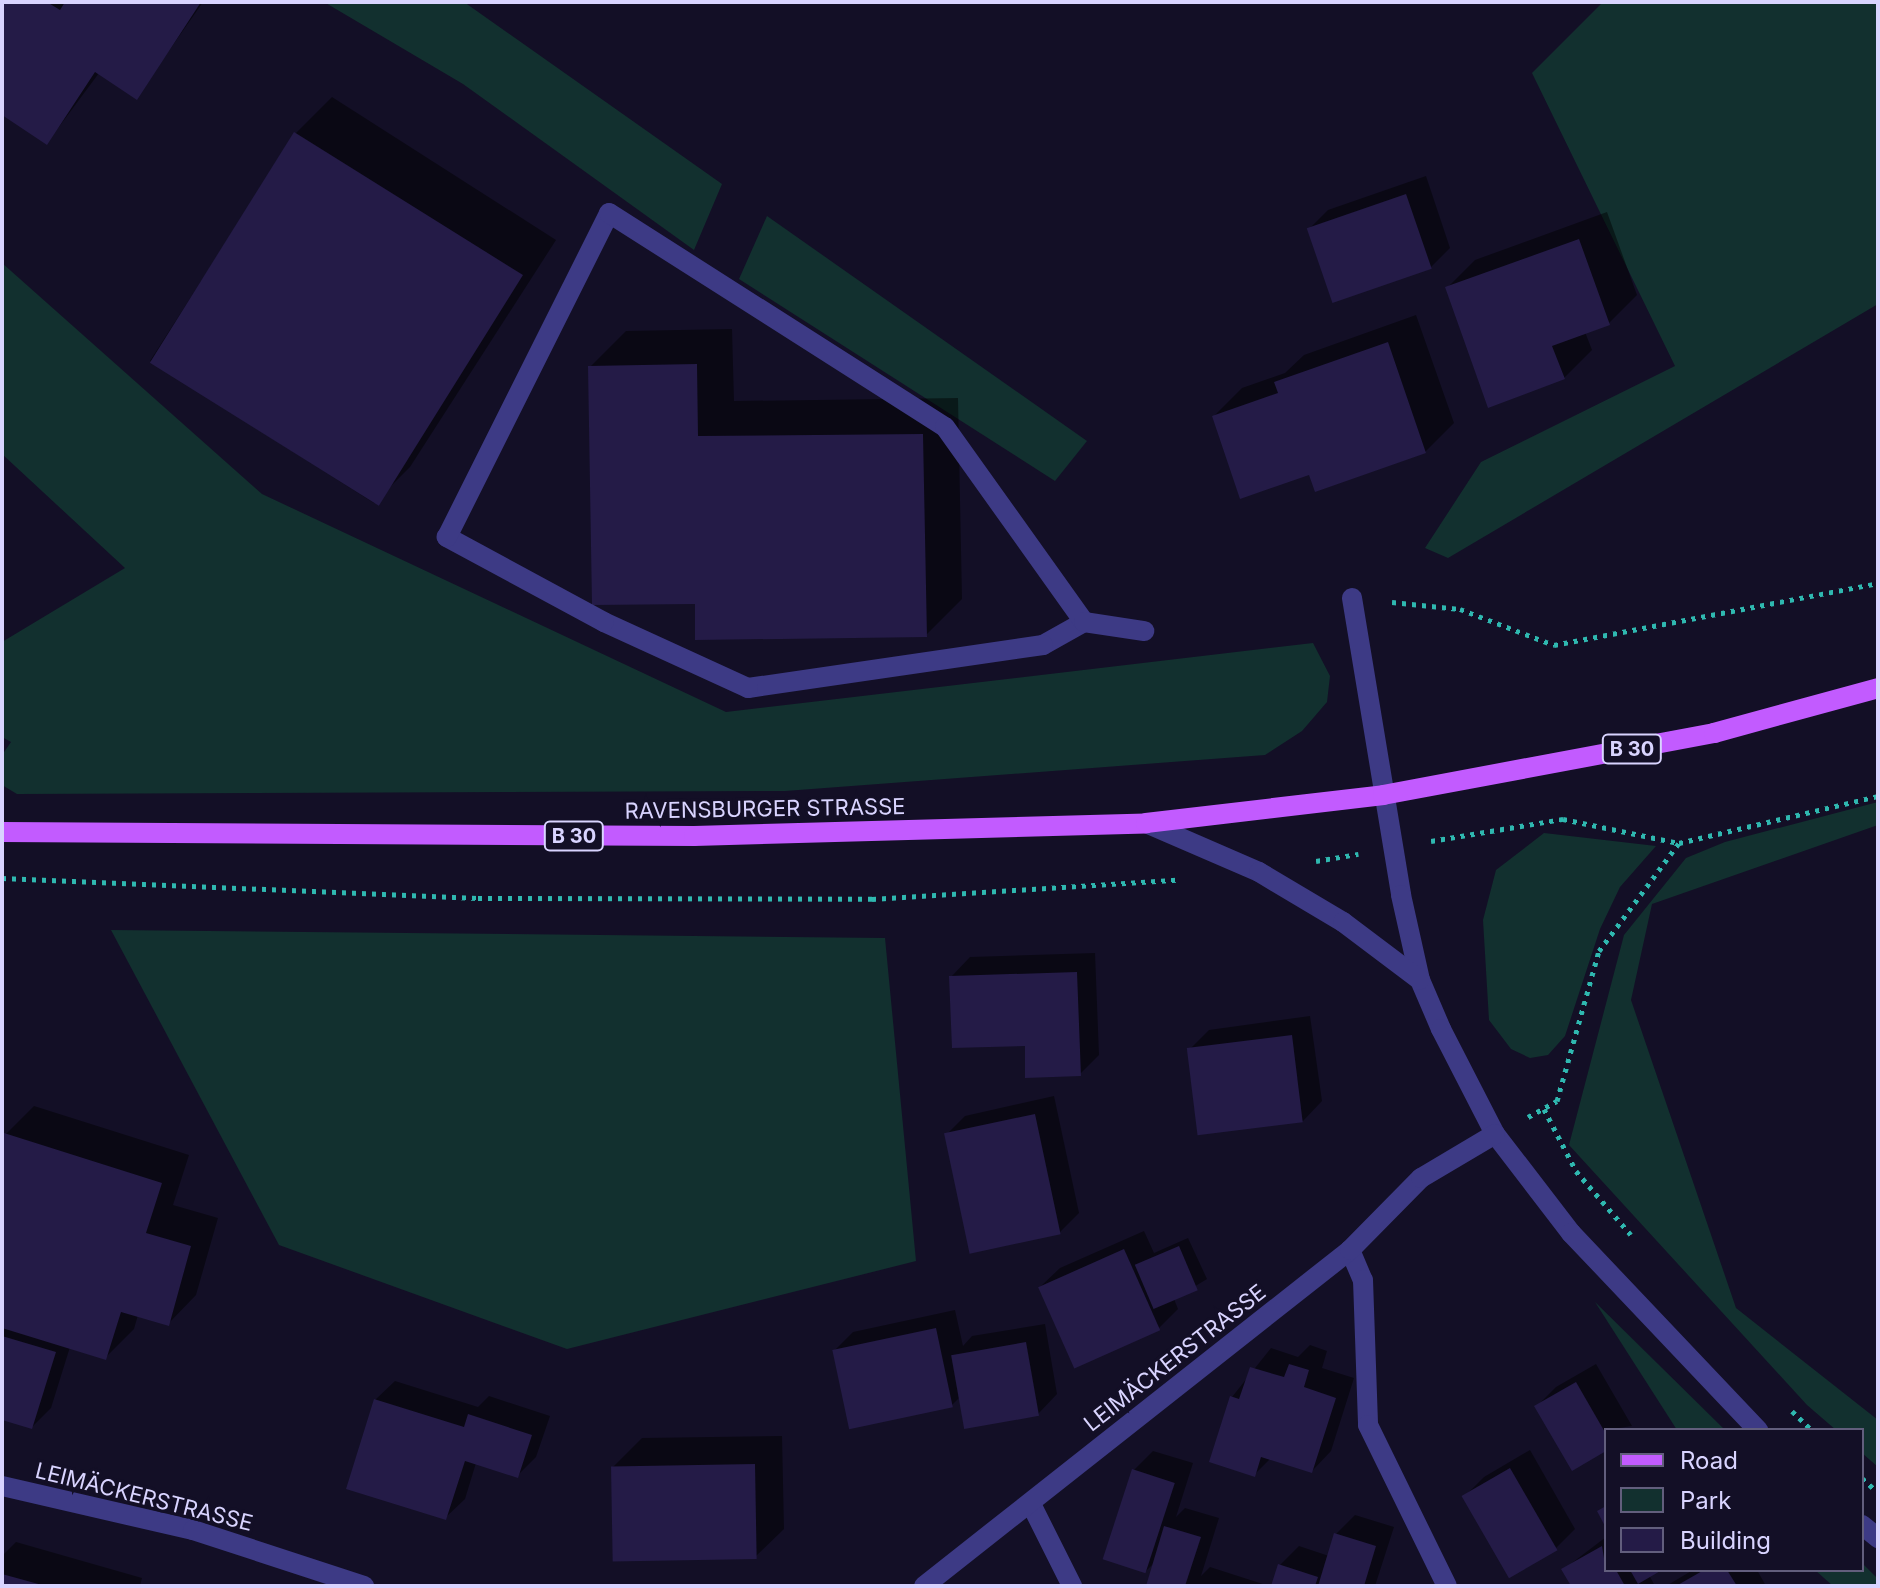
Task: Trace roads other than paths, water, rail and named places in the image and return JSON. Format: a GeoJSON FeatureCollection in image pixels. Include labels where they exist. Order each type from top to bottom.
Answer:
{"type":"FeatureCollection","features":[{"type":"Feature","properties":{"kind":"main road","name":"B 30"},"geometry":{"type":"LineString","coordinates":[[1383,795],[1714,733],[1878,688]]}},
{"type":"Feature","properties":{"kind":"main road","name":"RAVENSBURGER STRASSE"},"geometry":{"type":"LineString","coordinates":[[2,832],[694,836],[1146,823],[1383,795]]}},
{"type":"Feature","properties":{"kind":"street"},"geometry":{"type":"LineString","coordinates":[[1084,622],[945,427],[609,213],[447,537],[604,622],[748,688],[1043,645],[1084,622],[1144,631]]}},
{"type":"Feature","properties":{"kind":"street"},"geometry":{"type":"LineString","coordinates":[[1352,598],[1383,795],[1420,980],[1495,1134],[1571,1233],[1756,1428]]}},
{"type":"Feature","properties":{"kind":"street"},"geometry":{"type":"LineString","coordinates":[[1146,823],[1259,872],[1343,922],[1420,980]]}},
{"type":"Feature","properties":{"kind":"street","name":"LEIMÄCKERSTRASSE"},"geometry":{"type":"LineString","coordinates":[[924,1586],[1350,1250],[1421,1178],[1495,1134]]}},
{"type":"Feature","properties":{"kind":"street"},"geometry":{"type":"LineString","coordinates":[[1350,1250],[1363,1280],[1368,1425],[1447,1586]]}},
{"type":"Feature","properties":{"kind":"street","name":"LEIMÄCKERSTRASSE"},"geometry":{"type":"LineString","coordinates":[[2,1486],[193,1530],[364,1586]]}},
{"type":"Feature","properties":{"kind":"street"},"geometry":{"type":"LineString","coordinates":[[1031,1504],[1072,1586]]}}]}
